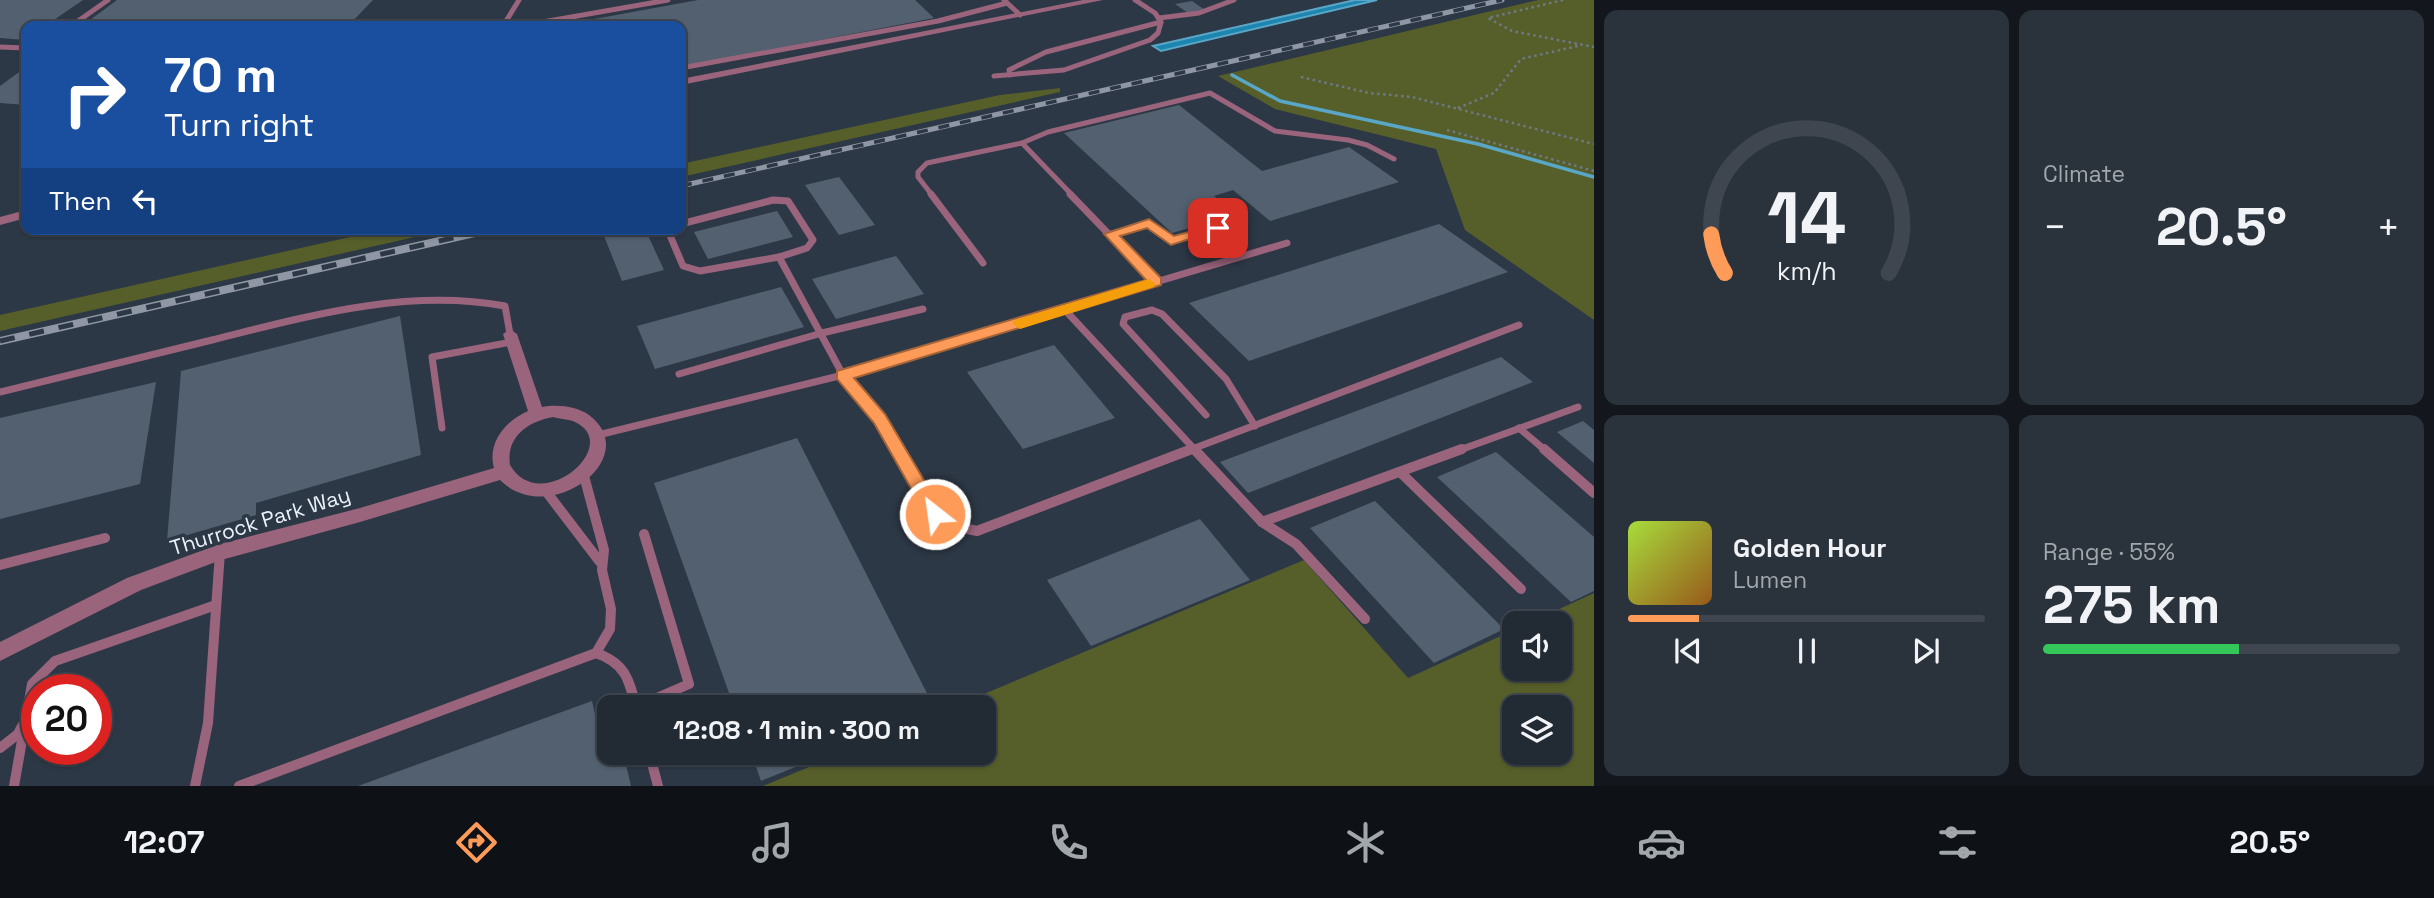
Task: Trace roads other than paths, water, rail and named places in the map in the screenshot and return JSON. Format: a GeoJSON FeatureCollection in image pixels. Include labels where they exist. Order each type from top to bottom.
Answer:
{"type":"FeatureCollection","features":[{"type":"Feature","properties":{"kind":"street"},"geometry":{"type":"LineString","coordinates":[[686,81],[939,26],[1020,15],[1098,0]]}},
{"type":"Feature","properties":{"kind":"street"},"geometry":{"type":"LineString","coordinates":[[0,221],[21,215]]}},
{"type":"Feature","properties":{"kind":"street"},"geometry":{"type":"LineString","coordinates":[[510,338],[537,415]]}},
{"type":"Feature","properties":{"kind":"street"},"geometry":{"type":"LineString","coordinates":[[570,412],[584,417],[594,426],[598,435],[598,453],[584,476],[545,490],[528,488],[513,482],[503,472],[499,459],[501,445],[509,432],[537,415],[570,412]]}},
{"type":"Feature","properties":{"kind":"street","name":"Thurrock Park Way"},"geometry":{"type":"LineString","coordinates":[[0,652],[134,584],[220,552],[360,515],[503,472]]}},
{"type":"Feature","properties":{"kind":"lane"},"geometry":{"type":"LineString","coordinates":[[78,21],[108,0]]}},
{"type":"Feature","properties":{"kind":"lane"},"geometry":{"type":"LineString","coordinates":[[506,21],[519,0]]}},
{"type":"Feature","properties":{"kind":"lane"},"geometry":{"type":"LineString","coordinates":[[548,21],[668,0]]}},
{"type":"Feature","properties":{"kind":"lane"},"geometry":{"type":"LineString","coordinates":[[1135,0],[1160,20]]}},
{"type":"Feature","properties":{"kind":"lane"},"geometry":{"type":"LineString","coordinates":[[1010,75],[1009,70],[1034,57],[1160,20],[1199,13],[1234,0]]}},
{"type":"Feature","properties":{"kind":"lane"},"geometry":{"type":"LineString","coordinates":[[686,67],[939,26],[1005,2],[1020,15]]}},
{"type":"Feature","properties":{"kind":"lane"},"geometry":{"type":"LineString","coordinates":[[994,76],[1064,70],[1120,53],[1156,36],[1160,20]]}},
{"type":"Feature","properties":{"kind":"lane"},"geometry":{"type":"LineString","coordinates":[[0,47],[21,48]]}},
{"type":"Feature","properties":{"kind":"lane"},"geometry":{"type":"LineString","coordinates":[[983,264],[918,177],[918,172],[927,163],[1006,144],[1022,143],[1048,132],[1210,93],[1275,131],[1348,140],[1367,145],[1394,159]]}},
{"type":"Feature","properties":{"kind":"lane"},"geometry":{"type":"LineString","coordinates":[[1022,143],[1156,282]]}},
{"type":"Feature","properties":{"kind":"lane"},"geometry":{"type":"LineString","coordinates":[[670,235],[683,266],[700,271],[779,257],[807,248],[813,240],[788,201],[773,200],[686,223]]}},
{"type":"Feature","properties":{"kind":"lane"},"geometry":{"type":"LineString","coordinates":[[1111,234],[1149,223],[1171,241],[1241,222]]}},
{"type":"Feature","properties":{"kind":"lane"},"geometry":{"type":"LineString","coordinates":[[598,435],[843,375],[1287,243]]}},
{"type":"Feature","properties":{"kind":"lane"},"geometry":{"type":"LineString","coordinates":[[779,257],[843,375],[879,418],[935,514],[955,527],[977,531],[1007,522],[1519,325]]}},
{"type":"Feature","properties":{"kind":"lane"},"geometry":{"type":"LineString","coordinates":[[0,392],[355,306],[440,300],[489,302],[505,306],[510,338],[432,357],[442,428]]}},
{"type":"Feature","properties":{"kind":"lane"},"geometry":{"type":"LineString","coordinates":[[679,374],[822,333],[923,309]]}},
{"type":"Feature","properties":{"kind":"lane"},"geometry":{"type":"LineString","coordinates":[[1065,310],[1262,522],[1296,544],[1365,619]]}},
{"type":"Feature","properties":{"kind":"lane"},"geometry":{"type":"LineString","coordinates":[[1206,415],[1123,324],[1125,317],[1152,310],[1162,314],[1226,379],[1240,397],[1246,415],[1255,426]]}},
{"type":"Feature","properties":{"kind":"lane"},"geometry":{"type":"LineString","coordinates":[[1262,522],[1578,407]]}},
{"type":"Feature","properties":{"kind":"lane"},"geometry":{"type":"LineString","coordinates":[[1519,428],[1594,493]]}},
{"type":"Feature","properties":{"kind":"lane"},"geometry":{"type":"LineString","coordinates":[[1401,473],[1521,589]]}},
{"type":"Feature","properties":{"kind":"lane"},"geometry":{"type":"LineString","coordinates":[[584,476],[604,550],[600,562]]}},
{"type":"Feature","properties":{"kind":"lane"},"geometry":{"type":"LineString","coordinates":[[545,490],[600,562],[612,614],[611,626],[596,653]]}},
{"type":"Feature","properties":{"kind":"lane"},"geometry":{"type":"LineString","coordinates":[[644,534],[689,684],[664,695]]}},
{"type":"Feature","properties":{"kind":"lane"},"geometry":{"type":"LineString","coordinates":[[0,565],[105,538]]}},
{"type":"Feature","properties":{"kind":"lane"},"geometry":{"type":"LineString","coordinates":[[195,786],[204,762],[208,732],[213,606],[220,552]]}},
{"type":"Feature","properties":{"kind":"lane"},"geometry":{"type":"LineString","coordinates":[[42,674],[55,661],[213,606]]}},
{"type":"Feature","properties":{"kind":"lane"},"geometry":{"type":"LineString","coordinates":[[239,786],[596,653],[617,660],[626,670],[633,695]]}},
{"type":"Feature","properties":{"kind":"lane"},"geometry":{"type":"LineString","coordinates":[[0,748],[18,734],[21,728]]}},
{"type":"Feature","properties":{"kind":"lane"},"geometry":{"type":"LineString","coordinates":[[14,786],[21,744]]}},
{"type":"Feature","properties":{"kind":"lane"},"geometry":{"type":"LineString","coordinates":[[652,765],[658,786]]}},
{"type":"Feature","properties":{"kind":"water"},"geometry":{"type":"Polygon","coordinates":[[[1355,0],[1377,0],[1161,51],[1153,46],[1355,0]]]}},
{"type":"Feature","properties":{"kind":"waterway"},"geometry":{"type":"LineString","coordinates":[[1232,75],[1280,101],[1478,144],[1594,177]]}},
{"type":"Feature","properties":{"kind":"railway"},"geometry":{"type":"LineString","coordinates":[[686,185],[1502,0]]}},
{"type":"Feature","properties":{"kind":"railway"},"geometry":{"type":"LineString","coordinates":[[0,341],[466,235]]}}]}
